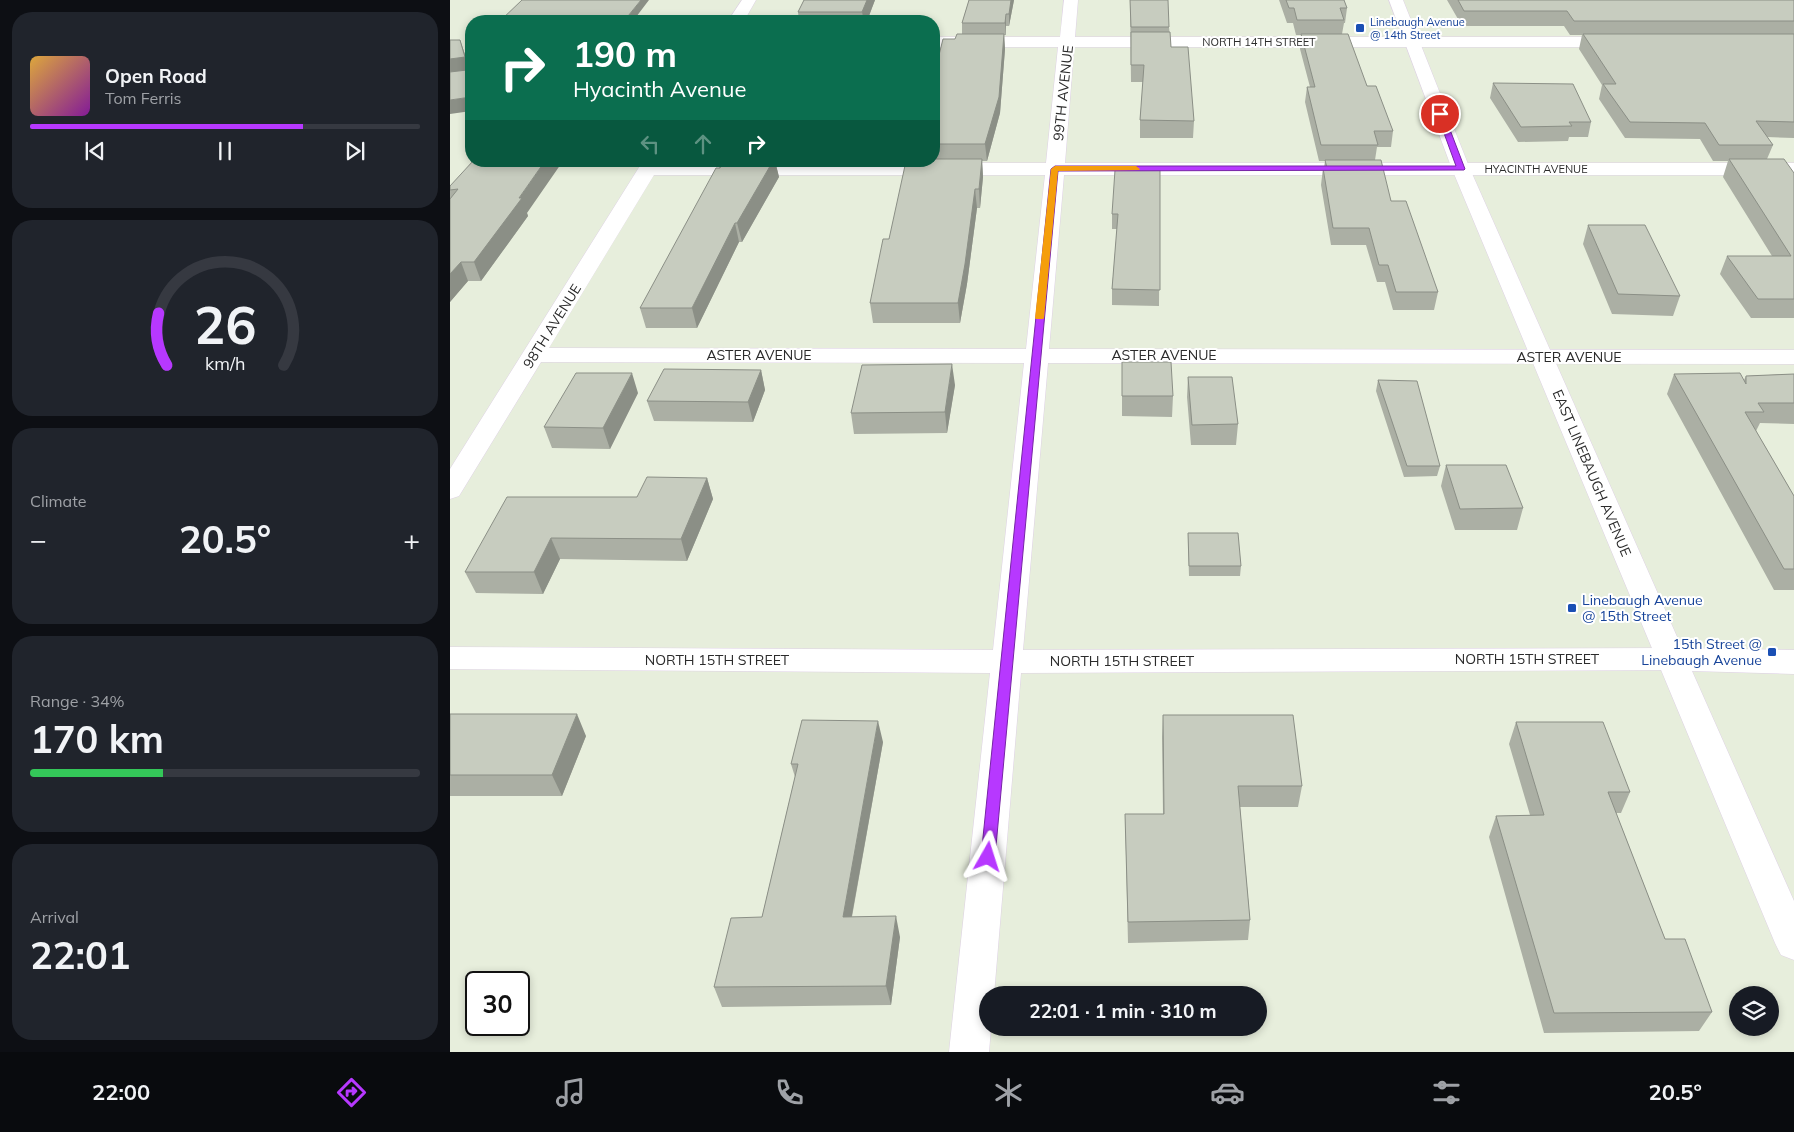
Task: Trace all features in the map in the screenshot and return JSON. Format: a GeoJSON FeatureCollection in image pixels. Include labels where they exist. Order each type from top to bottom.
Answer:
{"type":"FeatureCollection","features":[{"type":"Feature","properties":{"kind":"street"},"geometry":{"type":"LineString","coordinates":[[740,15],[749,0]]}},
{"type":"Feature","properties":{"kind":"street","name":"99TH AVENUE"},"geometry":{"type":"LineString","coordinates":[[969,1052],[1071,0]]}},
{"type":"Feature","properties":{"kind":"street","name":"EAST LINEBAUGH AVENUE"},"geometry":{"type":"LineString","coordinates":[[1396,0],[1461,169],[1794,943]]}},
{"type":"Feature","properties":{"kind":"street","name":"NORTH 14TH STREET"},"geometry":{"type":"LineString","coordinates":[[940,42],[1637,42]]}},
{"type":"Feature","properties":{"kind":"street","name":"98TH AVENUE"},"geometry":{"type":"LineString","coordinates":[[450,490],[650,167]]}},
{"type":"Feature","properties":{"kind":"street","name":"HYACINTH AVENUE"},"geometry":{"type":"LineString","coordinates":[[853,167],[1055,169],[1794,169]]}},
{"type":"Feature","properties":{"kind":"street","name":"ASTER AVENUE"},"geometry":{"type":"LineString","coordinates":[[534,355],[1794,357]]}},
{"type":"Feature","properties":{"kind":"street","name":"NORTH 15TH STREET"},"geometry":{"type":"LineString","coordinates":[[450,658],[1007,662],[1672,659],[1794,662]]}},
{"type":"Feature","properties":{"kind":"building"},"geometry":{"type":"Polygon","coordinates":[[[522,0],[641,0],[629,15],[506,15],[522,0]]]}},
{"type":"Feature","properties":{"kind":"building"},"geometry":{"type":"Polygon","coordinates":[[[804,0],[867,0],[862,12],[798,12],[804,0]]]}},
{"type":"Feature","properties":{"kind":"building"},"geometry":{"type":"Polygon","coordinates":[[[969,0],[1011,0],[1009,14],[1006,14],[1005,23],[962,23],[969,0]]]}},
{"type":"Feature","properties":{"kind":"building"},"geometry":{"type":"Polygon","coordinates":[[[1130,0],[1168,0],[1169,27],[1131,27],[1130,0]]]}},
{"type":"Feature","properties":{"kind":"building"},"geometry":{"type":"Polygon","coordinates":[[[1286,0],[1344,0],[1347,8],[1340,8],[1344,20],[1297,20],[1294,8],[1289,8],[1286,0]]]}},
{"type":"Feature","properties":{"kind":"building"},"geometry":{"type":"Polygon","coordinates":[[[1458,0],[1794,0],[1794,21],[1574,21],[1567,11],[1464,11],[1458,0]]]}},
{"type":"Feature","properties":{"kind":"building"},"geometry":{"type":"Polygon","coordinates":[[[1131,32],[1170,32],[1171,47],[1188,47],[1194,121],[1140,120],[1144,65],[1131,65],[1131,32]]]}},
{"type":"Feature","properties":{"kind":"building"},"geometry":{"type":"Polygon","coordinates":[[[957,34],[1004,34],[999,97],[985,144],[940,144],[940,51],[943,39],[955,39],[957,34]]]}},
{"type":"Feature","properties":{"kind":"building"},"geometry":{"type":"Polygon","coordinates":[[[1301,34],[1348,34],[1367,86],[1376,86],[1393,131],[1374,131],[1378,145],[1321,145],[1307,87],[1315,87],[1301,34]]]}},
{"type":"Feature","properties":{"kind":"building"},"geometry":{"type":"Polygon","coordinates":[[[1583,34],[1794,34],[1794,122],[1756,121],[1773,145],[1719,145],[1705,123],[1630,122],[1603,84],[1616,84],[1583,34]]]}},
{"type":"Feature","properties":{"kind":"building"},"geometry":{"type":"Polygon","coordinates":[[[450,40],[460,40],[465,57],[450,59],[450,40]]]}},
{"type":"Feature","properties":{"kind":"building"},"geometry":{"type":"Polygon","coordinates":[[[465,70],[465,98],[450,100],[450,72],[465,70]]]}},
{"type":"Feature","properties":{"kind":"building"},"geometry":{"type":"Polygon","coordinates":[[[1493,83],[1573,84],[1591,122],[1569,122],[1572,126],[1521,127],[1493,83]]]}},
{"type":"Feature","properties":{"kind":"building"},"geometry":{"type":"Polygon","coordinates":[[[940,159],[982,159],[979,189],[975,189],[958,303],[870,303],[883,239],[889,239],[905,167],[940,167],[940,159]]]}},
{"type":"Feature","properties":{"kind":"building"},"geometry":{"type":"Polygon","coordinates":[[[1729,159],[1784,159],[1794,173],[1794,299],[1758,299],[1727,256],[1791,256],[1729,159]]]}},
{"type":"Feature","properties":{"kind":"building"},"geometry":{"type":"Polygon","coordinates":[[[1325,160],[1381,160],[1391,201],[1406,201],[1438,292],[1396,292],[1388,265],[1379,265],[1369,228],[1333,228],[1323,168],[1327,168],[1325,160]]]}},
{"type":"Feature","properties":{"kind":"building"},"geometry":{"type":"Polygon","coordinates":[[[467,167],[541,167],[519,198],[522,198],[474,262],[461,262],[450,274],[450,199],[458,189],[450,190],[450,186],[467,167]]]}},
{"type":"Feature","properties":{"kind":"building"},"geometry":{"type":"Polygon","coordinates":[[[770,167],[737,223],[735,223],[692,308],[640,308],[716,168],[770,167]]]}},
{"type":"Feature","properties":{"kind":"building"},"geometry":{"type":"Polygon","coordinates":[[[1115,170],[1160,170],[1160,290],[1112,289],[1118,214],[1112,214],[1115,170]]]}},
{"type":"Feature","properties":{"kind":"building"},"geometry":{"type":"Polygon","coordinates":[[[1588,225],[1645,225],[1680,296],[1618,294],[1588,225]]]}},
{"type":"Feature","properties":{"kind":"building"},"geometry":{"type":"Polygon","coordinates":[[[1122,362],[1171,362],[1173,396],[1122,396],[1122,362]]]}},
{"type":"Feature","properties":{"kind":"building"},"geometry":{"type":"Polygon","coordinates":[[[952,364],[945,412],[851,413],[862,365],[952,364]]]}},
{"type":"Feature","properties":{"kind":"building"},"geometry":{"type":"Polygon","coordinates":[[[664,369],[761,370],[748,402],[647,401],[664,369]]]}},
{"type":"Feature","properties":{"kind":"building"},"geometry":{"type":"Polygon","coordinates":[[[576,373],[632,373],[603,428],[544,427],[576,373]]]}},
{"type":"Feature","properties":{"kind":"building"},"geometry":{"type":"Polygon","coordinates":[[[1740,373],[1746,384],[1746,376],[1794,374],[1794,403],[1758,403],[1764,412],[1745,412],[1794,496],[1794,569],[1784,569],[1674,374],[1740,373]]]}},
{"type":"Feature","properties":{"kind":"building"},"geometry":{"type":"Polygon","coordinates":[[[1188,377],[1232,377],[1238,424],[1192,425],[1188,377]]]}},
{"type":"Feature","properties":{"kind":"building"},"geometry":{"type":"Polygon","coordinates":[[[1378,380],[1417,381],[1440,466],[1407,466],[1378,380]]]}},
{"type":"Feature","properties":{"kind":"building"},"geometry":{"type":"Polygon","coordinates":[[[1446,465],[1506,465],[1523,508],[1460,509],[1446,465]]]}},
{"type":"Feature","properties":{"kind":"building"},"geometry":{"type":"Polygon","coordinates":[[[647,477],[707,478],[681,539],[551,538],[534,572],[465,572],[507,497],[637,497],[647,477]]]}},
{"type":"Feature","properties":{"kind":"building"},"geometry":{"type":"Polygon","coordinates":[[[1188,533],[1238,533],[1241,566],[1189,566],[1188,533]]]}},
{"type":"Feature","properties":{"kind":"building"},"geometry":{"type":"Polygon","coordinates":[[[450,714],[577,714],[552,775],[450,775],[450,714]]]}},
{"type":"Feature","properties":{"kind":"building"},"geometry":{"type":"Polygon","coordinates":[[[1163,715],[1293,715],[1302,786],[1238,786],[1250,920],[1128,922],[1125,814],[1164,814],[1163,715]]]}},
{"type":"Feature","properties":{"kind":"building"},"geometry":{"type":"Polygon","coordinates":[[[802,720],[878,721],[843,917],[896,916],[886,986],[714,987],[731,918],[762,917],[798,764],[791,764],[802,720]]]}},
{"type":"Feature","properties":{"kind":"building"},"geometry":{"type":"Polygon","coordinates":[[[1516,722],[1603,722],[1630,792],[1608,792],[1665,939],[1685,939],[1712,1012],[1554,1013],[1496,816],[1544,815],[1516,722]]]}},
{"type":"Feature","properties":{"kind":"slow traffic"},"geometry":{"type":"LineString","coordinates":[[1040,318],[1055,169],[1136,169]]}},
{"type":"Feature","properties":{"kind":"place","name":"Linebaugh Avenue @ 14th Street"},"geometry":{"type":"Point","coordinates":[1360,28]}},
{"type":"Feature","properties":{"kind":"place","name":"Linebaugh Avenue @ 15th Street"},"geometry":{"type":"Point","coordinates":[1572,608]}},
{"type":"Feature","properties":{"kind":"place","name":"15th Street @ Linebaugh Avenue"},"geometry":{"type":"Point","coordinates":[1772,652]}},
{"type":"Feature","properties":{"kind":"route"},"geometry":{"type":"LineString","coordinates":[[988,857],[1055,169],[1461,169],[1440,114]]}}]}
